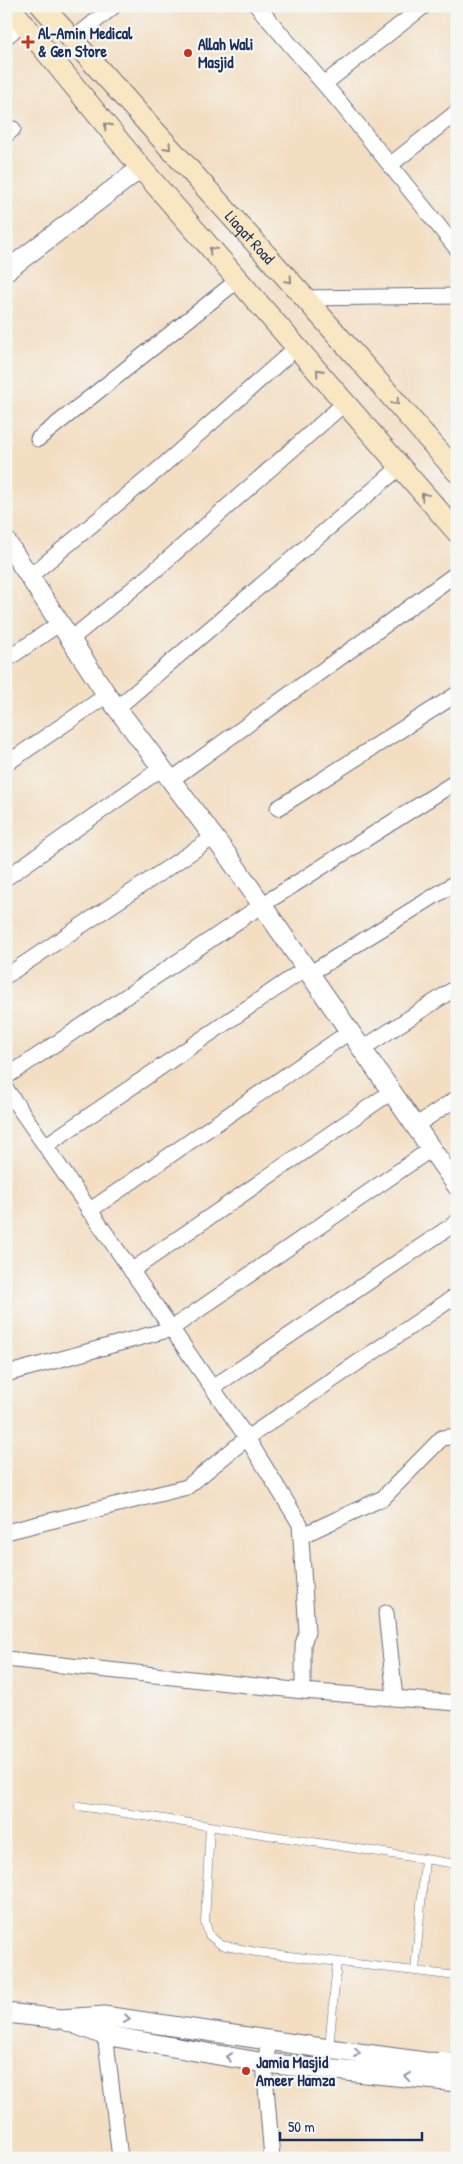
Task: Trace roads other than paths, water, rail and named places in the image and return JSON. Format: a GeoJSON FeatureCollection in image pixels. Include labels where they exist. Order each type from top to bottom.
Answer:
{"type":"FeatureCollection","features":[{"type":"Feature","properties":{"kind":"main road"},"geometry":{"type":"LineString","coordinates":[[9,6],[141,168],[457,532]]}},
{"type":"Feature","properties":{"kind":"main road","name":"Liaqat Road"},"geometry":{"type":"LineString","coordinates":[[42,6],[71,41],[305,298],[457,472]]}},
{"type":"Feature","properties":{"kind":"street"},"geometry":{"type":"LineString","coordinates":[[71,41],[114,6]]}},
{"type":"Feature","properties":{"kind":"street"},"geometry":{"type":"LineString","coordinates":[[324,84],[424,6]]}},
{"type":"Feature","properties":{"kind":"street"},"geometry":{"type":"LineString","coordinates":[[264,8],[390,165],[455,242]]}},
{"type":"Feature","properties":{"kind":"street"},"geometry":{"type":"LineString","coordinates":[[6,37],[23,23]]}},
{"type":"Feature","properties":{"kind":"street"},"geometry":{"type":"LineString","coordinates":[[390,165],[457,112]]}},
{"type":"Feature","properties":{"kind":"street"},"geometry":{"type":"LineString","coordinates":[[6,271],[141,168]]}},
{"type":"Feature","properties":{"kind":"street"},"geometry":{"type":"LineString","coordinates":[[38,439],[238,280]]}},
{"type":"Feature","properties":{"kind":"street"},"geometry":{"type":"LineString","coordinates":[[305,298],[457,296]]}},
{"type":"Feature","properties":{"kind":"street"},"geometry":{"type":"LineString","coordinates":[[30,576],[159,469],[297,347]]}},
{"type":"Feature","properties":{"kind":"street"},"geometry":{"type":"LineString","coordinates":[[71,639],[152,574],[346,402]]}},
{"type":"Feature","properties":{"kind":"street"},"geometry":{"type":"LineString","coordinates":[[6,764],[112,701],[400,467]]}},
{"type":"Feature","properties":{"kind":"street"},"geometry":{"type":"LineString","coordinates":[[8,547],[30,576],[112,701],[214,837],[457,1186]]}},
{"type":"Feature","properties":{"kind":"street"},"geometry":{"type":"LineString","coordinates":[[6,878],[166,774],[457,573]]}},
{"type":"Feature","properties":{"kind":"street"},"geometry":{"type":"LineString","coordinates":[[6,660],[60,623]]}},
{"type":"Feature","properties":{"kind":"street"},"geometry":{"type":"LineString","coordinates":[[278,808],[457,694]]}},
{"type":"Feature","properties":{"kind":"street"},"geometry":{"type":"LineString","coordinates":[[6,1077],[262,905],[457,781]]}},
{"type":"Feature","properties":{"kind":"street"},"geometry":{"type":"LineString","coordinates":[[6,976],[214,837]]}},
{"type":"Feature","properties":{"kind":"street"},"geometry":{"type":"LineString","coordinates":[[45,1146],[307,971],[457,882]]}},
{"type":"Feature","properties":{"kind":"street"},"geometry":{"type":"LineString","coordinates":[[362,1049],[457,987]]}},
{"type":"Feature","properties":{"kind":"street"},"geometry":{"type":"LineString","coordinates":[[89,1211],[349,1032]]}},
{"type":"Feature","properties":{"kind":"street"},"geometry":{"type":"LineString","coordinates":[[6,1089],[246,1438],[300,1524],[307,1632],[303,1644],[303,1691]]}},
{"type":"Feature","properties":{"kind":"street"},"geometry":{"type":"LineString","coordinates":[[131,1271],[391,1092]]}},
{"type":"Feature","properties":{"kind":"street"},"geometry":{"type":"LineString","coordinates":[[415,1126],[457,1098]]}},
{"type":"Feature","properties":{"kind":"street"},"geometry":{"type":"LineString","coordinates":[[6,1374],[171,1329],[431,1149]]}},
{"type":"Feature","properties":{"kind":"street"},"geometry":{"type":"LineString","coordinates":[[212,1388],[457,1222]]}},
{"type":"Feature","properties":{"kind":"street"},"geometry":{"type":"LineString","coordinates":[[6,1532],[188,1487],[246,1438],[457,1295]]}},
{"type":"Feature","properties":{"kind":"street"},"geometry":{"type":"LineString","coordinates":[[301,1536],[383,1498],[442,1438],[457,1436]]}},
{"type":"Feature","properties":{"kind":"street"},"geometry":{"type":"LineString","coordinates":[[386,1613],[395,1698]]}},
{"type":"Feature","properties":{"kind":"street"},"geometry":{"type":"LineString","coordinates":[[6,1659],[303,1691],[457,1703]]}},
{"type":"Feature","properties":{"kind":"street"},"geometry":{"type":"LineString","coordinates":[[6,2013],[61,2019],[104,2016],[425,2062],[457,2063]]}},
{"type":"Feature","properties":{"kind":"street"},"geometry":{"type":"LineString","coordinates":[[104,2016],[104,2035],[120,2158]]}},
{"type":"Feature","properties":{"kind":"street"},"geometry":{"type":"LineString","coordinates":[[61,2019],[104,2035],[264,2062],[457,2082]]}},
{"type":"Feature","properties":{"kind":"street"},"geometry":{"type":"LineString","coordinates":[[270,2041],[264,2062],[272,2158]]}},
{"type":"Feature","properties":{"kind":"lane"},"geometry":{"type":"LineString","coordinates":[[79,1806],[457,1864]]}},
{"type":"Feature","properties":{"kind":"lane"},"geometry":{"type":"LineString","coordinates":[[210,1826],[205,1922],[209,1935],[221,1944],[338,1962],[457,1976]]}},
{"type":"Feature","properties":{"kind":"lane"},"geometry":{"type":"LineString","coordinates":[[415,1971],[425,1859]]}},
{"type":"Feature","properties":{"kind":"lane"},"geometry":{"type":"LineString","coordinates":[[329,2049],[338,1962]]}},
{"type":"Feature","properties":{"kind":"place","name":"Al-Amin Medical & Gen Store"},"geometry":{"type":"Point","coordinates":[28,42]}},
{"type":"Feature","properties":{"kind":"place","name":"Allah Wali Masjid"},"geometry":{"type":"Point","coordinates":[188,53]}},
{"type":"Feature","properties":{"kind":"place","name":"Jamia Masjid Ameer Hamza"},"geometry":{"type":"Point","coordinates":[246,2071]}}]}
